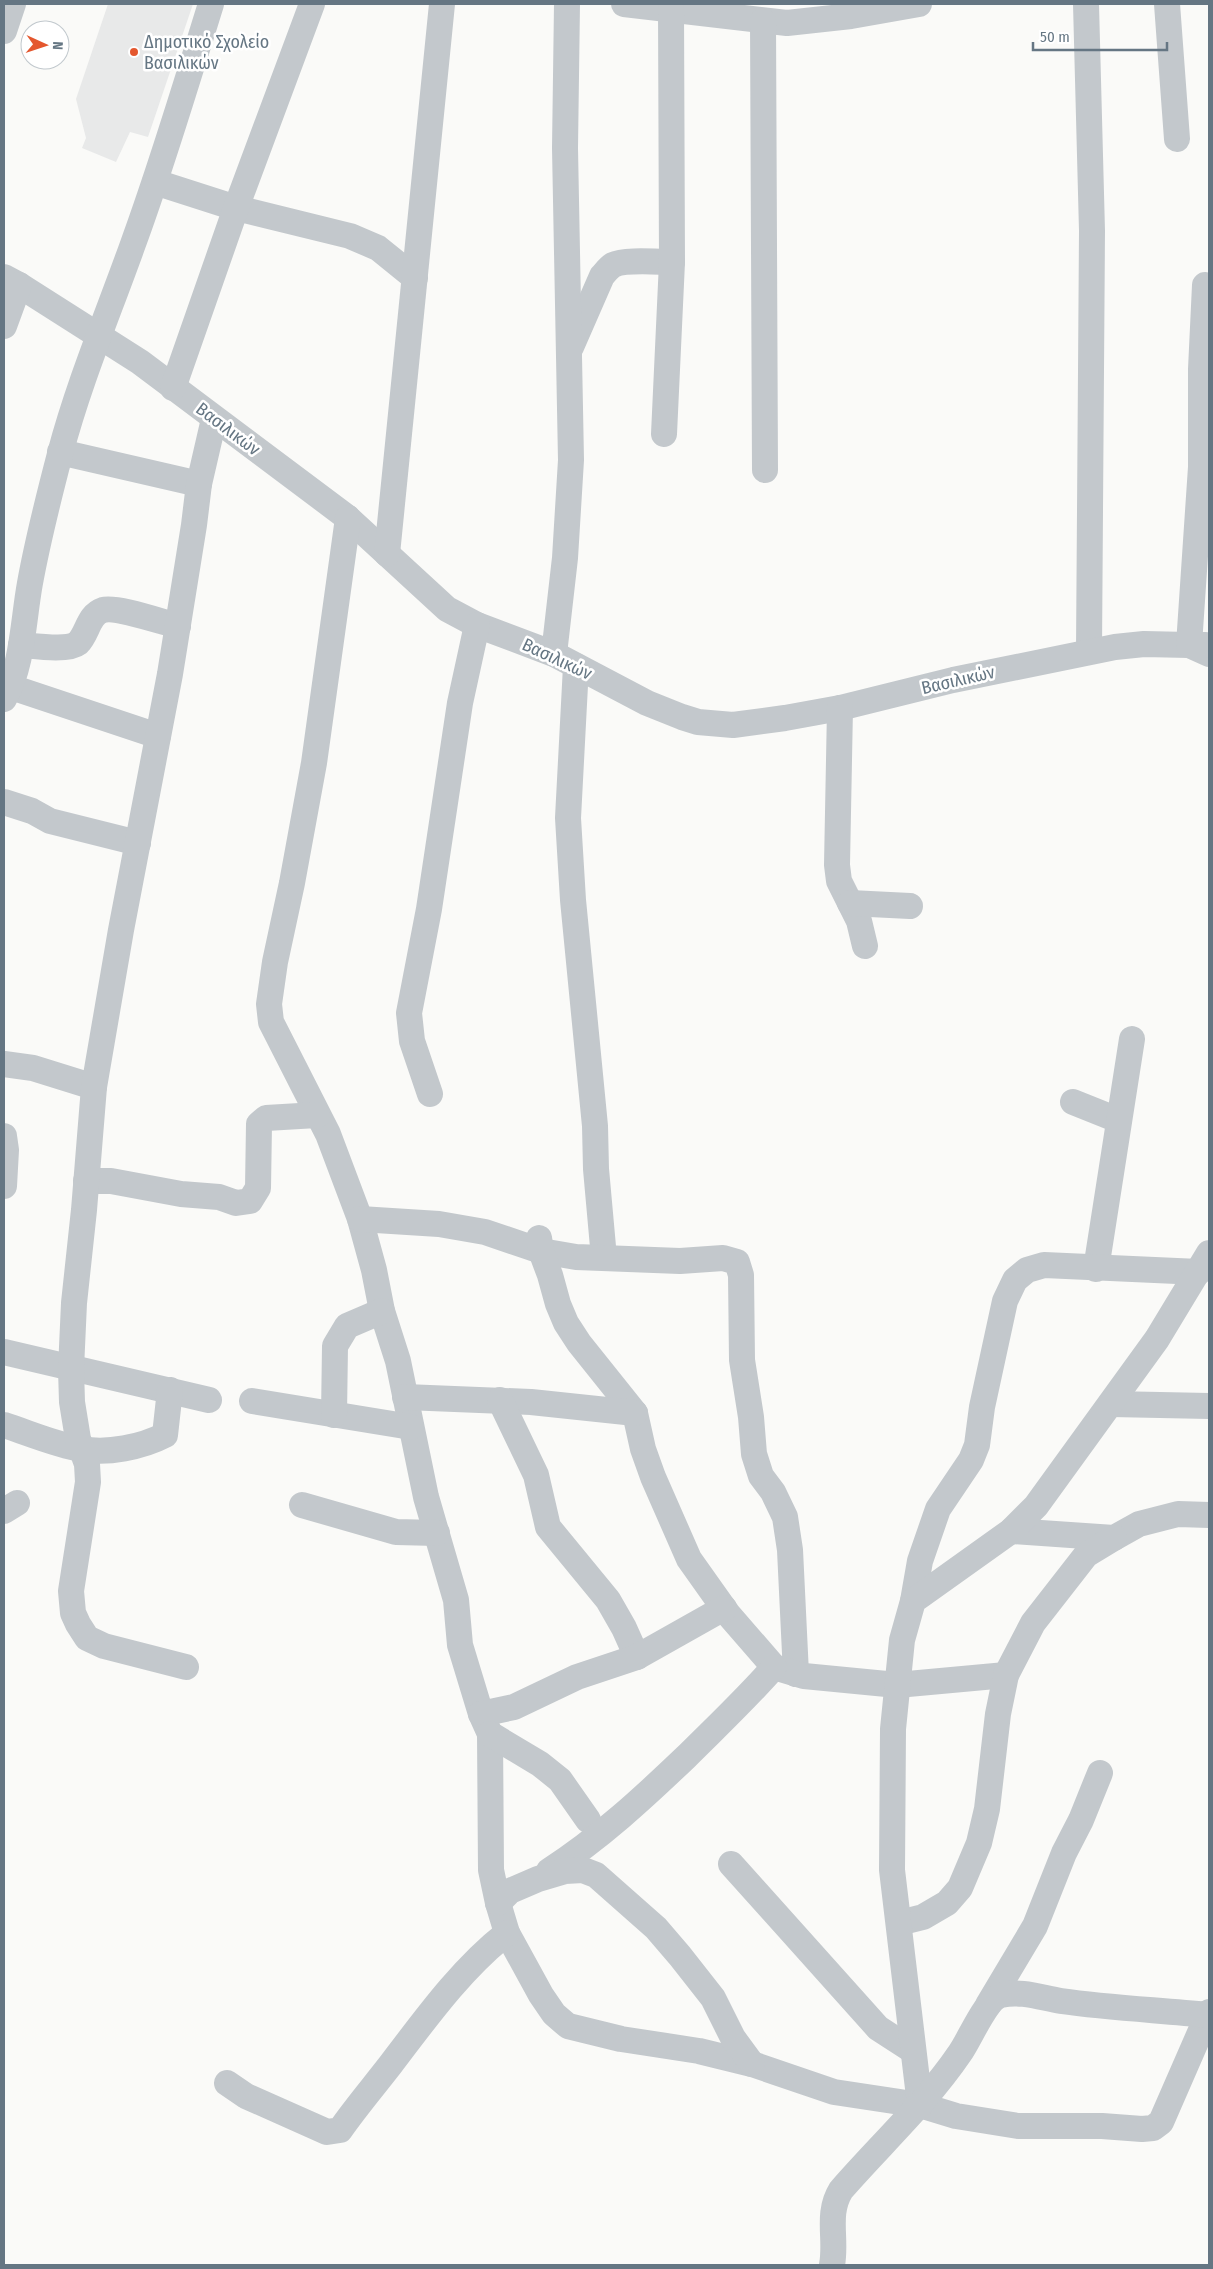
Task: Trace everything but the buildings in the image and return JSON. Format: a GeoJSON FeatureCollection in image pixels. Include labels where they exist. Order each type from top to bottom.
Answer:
{"type":"FeatureCollection","features":[{"type":"Feature","properties":{"kind":"street"},"geometry":{"type":"LineString","coordinates":[[4,31],[14,4]]}},
{"type":"Feature","properties":{"kind":"street"},"geometry":{"type":"LineString","coordinates":[[158,736],[7,693],[21,645],[30,583],[60,452],[84,373],[100,336],[155,182],[211,4]]}},
{"type":"Feature","properties":{"kind":"street"},"geometry":{"type":"LineString","coordinates":[[173,388],[236,208],[312,4]]}},
{"type":"Feature","properties":{"kind":"street"},"geometry":{"type":"LineString","coordinates":[[387,554],[442,4]]}},
{"type":"Feature","properties":{"kind":"street"},"geometry":{"type":"LineString","coordinates":[[567,4],[565,148],[571,460],[565,558],[568,818],[573,900],[595,1126],[596,1169],[604,1258]]}},
{"type":"Feature","properties":{"kind":"street"},"geometry":{"type":"LineString","coordinates":[[624,4],[787,23],[851,16],[919,4]]}},
{"type":"Feature","properties":{"kind":"street"},"geometry":{"type":"LineString","coordinates":[[1086,4],[1092,231],[1089,651]]}},
{"type":"Feature","properties":{"kind":"street"},"geometry":{"type":"LineString","coordinates":[[1167,4],[1177,139]]}},
{"type":"Feature","properties":{"kind":"street"},"geometry":{"type":"LineString","coordinates":[[664,434],[672,262],[670,10]]}},
{"type":"Feature","properties":{"kind":"street"},"geometry":{"type":"LineString","coordinates":[[763,21],[765,470]]}},
{"type":"Feature","properties":{"kind":"street"},"geometry":{"type":"LineString","coordinates":[[155,182],[236,208],[350,236],[378,248],[414,278]]}},
{"type":"Feature","properties":{"kind":"street"},"geometry":{"type":"LineString","coordinates":[[568,354],[602,276],[607,270],[614,265],[630,262],[672,262]]}},
{"type":"Feature","properties":{"kind":"street"},"geometry":{"type":"LineString","coordinates":[[4,326],[12,281]]}},
{"type":"Feature","properties":{"kind":"street","name":"Βασιλικών"},"geometry":{"type":"LineString","coordinates":[[12,281],[140,362],[348,518],[447,608],[477,625],[565,660],[671,714],[698,722],[733,725],[840,708],[954,680],[1089,651],[1144,644],[1203,648]]}},
{"type":"Feature","properties":{"kind":"street"},"geometry":{"type":"LineString","coordinates":[[1203,648],[1201,369],[1205,284]]}},
{"type":"Feature","properties":{"kind":"street"},"geometry":{"type":"LineString","coordinates":[[186,1666],[104,1646],[87,1638],[78,1624],[74,1613],[71,1591],[88,1482],[88,1464],[78,1438],[72,1402],[70,1368],[74,1303],[94,1087],[178,626],[199,484],[214,419]]}},
{"type":"Feature","properties":{"kind":"street"},"geometry":{"type":"LineString","coordinates":[[60,452],[199,484]]}},
{"type":"Feature","properties":{"kind":"street"},"geometry":{"type":"LineString","coordinates":[[348,518],[314,763],[275,962],[269,1004],[271,1022],[328,1134],[360,1219],[374,1270],[382,1311],[398,1361],[412,1432],[456,1600],[460,1645],[486,1724],[491,1870],[507,1933],[545,2001],[554,2014],[568,2026],[621,2039],[698,2051],[752,2064],[834,2092],[920,2105],[956,2116],[1018,2126],[1153,2128],[1161,2122],[1209,2014],[1062,2001],[1016,1993],[999,1996],[988,2005]]}},
{"type":"Feature","properties":{"kind":"street"},"geometry":{"type":"LineString","coordinates":[[21,645],[67,647],[78,642],[93,617],[103,610],[114,609],[178,626]]}},
{"type":"Feature","properties":{"kind":"street"},"geometry":{"type":"LineString","coordinates":[[430,1094],[412,1041],[409,1013],[429,908],[460,703],[477,625]]}},
{"type":"Feature","properties":{"kind":"street"},"geometry":{"type":"LineString","coordinates":[[840,708],[837,865],[839,881],[859,921],[865,946]]}},
{"type":"Feature","properties":{"kind":"street"},"geometry":{"type":"LineString","coordinates":[[4,802],[32,811],[50,821],[138,843]]}},
{"type":"Feature","properties":{"kind":"street"},"geometry":{"type":"LineString","coordinates":[[850,903],[910,906]]}},
{"type":"Feature","properties":{"kind":"street"},"geometry":{"type":"LineString","coordinates":[[1096,1269],[1132,1039]]}},
{"type":"Feature","properties":{"kind":"street"},"geometry":{"type":"LineString","coordinates":[[4,1064],[33,1068],[94,1087]]}},
{"type":"Feature","properties":{"kind":"street"},"geometry":{"type":"LineString","coordinates":[[1073,1102],[1118,1120]]}},
{"type":"Feature","properties":{"kind":"street"},"geometry":{"type":"LineString","coordinates":[[86,1181],[111,1181],[181,1194],[219,1197],[236,1203],[250,1200],[258,1188],[259,1124],[266,1118],[318,1115]]}},
{"type":"Feature","properties":{"kind":"street"},"geometry":{"type":"LineString","coordinates":[[4,1136],[6,1150],[4,1186]]}},
{"type":"Feature","properties":{"kind":"street"},"geometry":{"type":"LineString","coordinates":[[360,1219],[413,1222],[477,1231],[540,1244],[576,1257],[680,1261],[723,1258],[737,1262],[741,1275],[742,1360],[751,1417],[754,1454],[761,1476],[773,1492],[784,1517],[790,1550],[785,1670],[721,1723],[638,1804],[582,1850],[538,1879]]}},
{"type":"Feature","properties":{"kind":"street"},"geometry":{"type":"LineString","coordinates":[[540,1244],[558,1304],[566,1323],[579,1343],[614,1384],[635,1413],[643,1449],[689,1559],[724,1608],[785,1670],[804,1676],[897,1685],[1006,1675]]}},
{"type":"Feature","properties":{"kind":"street"},"geometry":{"type":"LineString","coordinates":[[920,2105],[892,1870],[893,1728],[897,1685],[902,1640],[913,1601],[920,1560],[938,1509],[971,1460],[977,1445],[982,1407],[1005,1301],[1015,1280],[1027,1270],[1044,1266],[1096,1269],[1204,1263]]}},
{"type":"Feature","properties":{"kind":"street"},"geometry":{"type":"LineString","coordinates":[[913,1601],[1011,1531],[1036,1506],[1157,1339],[1204,1263]]}},
{"type":"Feature","properties":{"kind":"street"},"geometry":{"type":"LineString","coordinates":[[334,1415],[335,1346],[347,1326],[382,1311]]}},
{"type":"Feature","properties":{"kind":"street"},"geometry":{"type":"LineString","coordinates":[[4,1352],[209,1400]]}},
{"type":"Feature","properties":{"kind":"street"},"geometry":{"type":"LineString","coordinates":[[4,1425],[82,1449],[106,1450],[154,1441],[165,1435],[170,1390]]}},
{"type":"Feature","properties":{"kind":"street"},"geometry":{"type":"LineString","coordinates":[[405,1397],[442,1400],[472,1398],[635,1413]]}},
{"type":"Feature","properties":{"kind":"street"},"geometry":{"type":"LineString","coordinates":[[412,1432],[442,1400]]}},
{"type":"Feature","properties":{"kind":"street"},"geometry":{"type":"LineString","coordinates":[[500,1400],[536,1475],[548,1527],[608,1600],[624,1628],[636,1658]]}},
{"type":"Feature","properties":{"kind":"street"},"geometry":{"type":"LineString","coordinates":[[252,1401],[334,1415],[412,1432]]}},
{"type":"Feature","properties":{"kind":"street"},"geometry":{"type":"LineString","coordinates":[[1110,1404],[1209,1406]]}},
{"type":"Feature","properties":{"kind":"street"},"geometry":{"type":"LineString","coordinates":[[302,1505],[396,1532],[437,1533]]}},
{"type":"Feature","properties":{"kind":"street"},"geometry":{"type":"LineString","coordinates":[[899,1923],[922,1917],[947,1903],[960,1888],[969,1871],[979,1843],[987,1809],[996,1722],[1006,1675],[1033,1624],[1086,1555],[1139,1524],[1178,1514],[1209,1515]]}},
{"type":"Feature","properties":{"kind":"street"},"geometry":{"type":"LineString","coordinates":[[1011,1531],[1114,1538]]}},
{"type":"Feature","properties":{"kind":"street"},"geometry":{"type":"LineString","coordinates":[[486,1724],[514,1707],[577,1677],[636,1658],[724,1608]]}},
{"type":"Feature","properties":{"kind":"street"},"geometry":{"type":"LineString","coordinates":[[486,1724],[560,1780],[588,1820]]}},
{"type":"Feature","properties":{"kind":"street"},"geometry":{"type":"LineString","coordinates":[[832,2265],[832,2214],[835,2200],[841,2190],[897,2127],[936,2088],[971,2037],[1035,1926],[1100,1773]]}},
{"type":"Feature","properties":{"kind":"street"},"geometry":{"type":"LineString","coordinates":[[731,1864],[878,2028],[912,2050]]}},
{"type":"Feature","properties":{"kind":"street"},"geometry":{"type":"LineString","coordinates":[[498,1903],[510,1891],[538,1879],[565,1871],[583,1870],[596,1875],[656,1928],[713,1998],[733,2038],[752,2064]]}},
{"type":"Feature","properties":{"kind":"street"},"geometry":{"type":"LineString","coordinates":[[227,2083],[246,2096],[326,2132],[340,2130],[415,2032],[467,1970],[483,1952],[507,1933]]}},
{"type":"Feature","properties":{"kind":"shaded area","name":"Δημοτικό Σχολείο Βασιλικών"},"geometry":{"type":"Polygon","coordinates":[[[108,4],[193,4],[148,137],[130,132],[116,162],[82,148],[86,138],[76,99],[108,4]]]}},
{"type":"Feature","properties":{"kind":"place","name":"Δημοτικό Σχολείο Βασιλικών"},"geometry":{"type":"Point","coordinates":[134,52]}}]}
